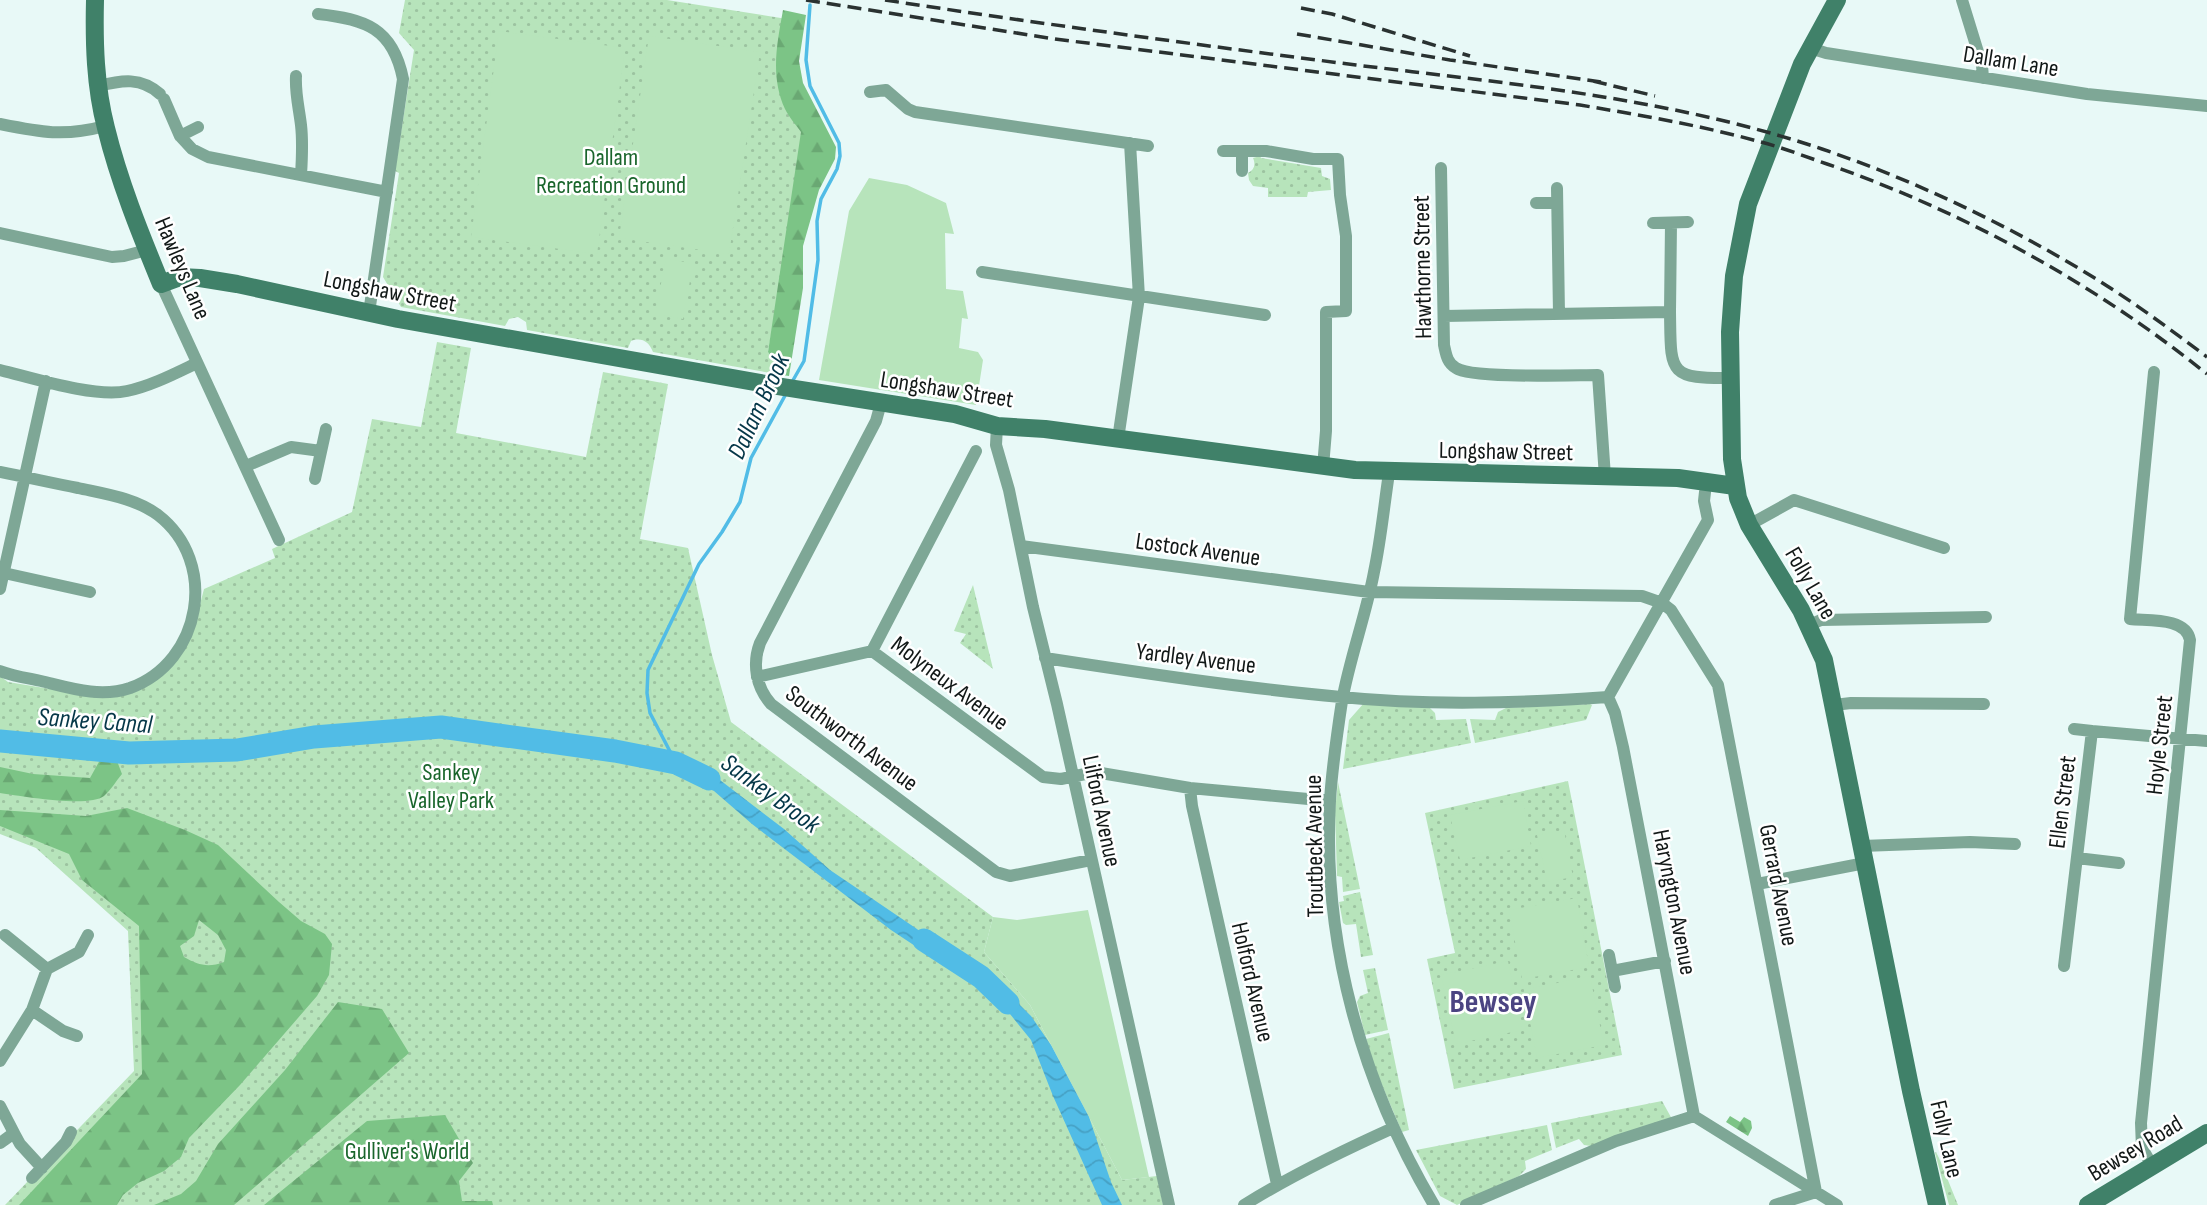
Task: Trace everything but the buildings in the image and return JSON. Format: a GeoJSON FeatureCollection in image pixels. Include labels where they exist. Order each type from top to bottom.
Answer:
{"type":"FeatureCollection","features":[{"type":"Feature","properties":{"kind":"street","name":"Hawleys Lane"},"geometry":{"type":"LineString","coordinates":[[95,0],[95,55],[99,86],[105,126],[121,178],[146,250],[279,540]]}},
{"type":"Feature","properties":{"kind":"street","name":"Folly Lane"},"geometry":{"type":"LineString","coordinates":[[1837,0],[1802,64],[1748,204],[1734,276],[1730,332],[1732,459],[1735,486],[1749,525],[1809,625],[1824,660],[1911,1091],[1937,1205]]}},
{"type":"Feature","properties":{"kind":"street"},"geometry":{"type":"LineString","coordinates":[[1962,0],[1982,65],[1983,78]]}},
{"type":"Feature","properties":{"kind":"street"},"geometry":{"type":"LineString","coordinates":[[318,14],[347,18],[372,26],[396,52],[403,79],[369,313]]}},
{"type":"Feature","properties":{"kind":"street","name":"Dallam Lane"},"geometry":{"type":"LineString","coordinates":[[1810,48],[1826,54],[2087,94],[2207,106]]}},
{"type":"Feature","properties":{"kind":"street"},"geometry":{"type":"LineString","coordinates":[[296,76],[295,95],[301,125],[301,176]]}},
{"type":"Feature","properties":{"kind":"street"},"geometry":{"type":"LineString","coordinates":[[99,86],[130,80],[147,85],[162,97],[180,136],[192,149],[208,157],[387,192]]}},
{"type":"Feature","properties":{"kind":"street"},"geometry":{"type":"LineString","coordinates":[[870,92],[886,90],[915,112],[1148,146]]}},
{"type":"Feature","properties":{"kind":"street"},"geometry":{"type":"LineString","coordinates":[[0,124],[45,133],[68,134],[105,126]]}},
{"type":"Feature","properties":{"kind":"street"},"geometry":{"type":"LineString","coordinates":[[180,136],[198,127]]}},
{"type":"Feature","properties":{"kind":"street"},"geometry":{"type":"LineString","coordinates":[[1118,439],[1139,297],[1130,143]]}},
{"type":"Feature","properties":{"kind":"street"},"geometry":{"type":"LineString","coordinates":[[1223,151],[1266,151],[1313,159],[1338,159],[1346,236],[1346,311],[1326,312],[1326,431],[1323,467]]}},
{"type":"Feature","properties":{"kind":"street"},"geometry":{"type":"LineString","coordinates":[[1242,151],[1242,171]]}},
{"type":"Feature","properties":{"kind":"street","name":"Hawthorne Street"},"geometry":{"type":"LineString","coordinates":[[1441,167],[1446,355],[1454,368],[1474,374],[1598,375],[1605,477]]}},
{"type":"Feature","properties":{"kind":"street"},"geometry":{"type":"LineString","coordinates":[[1557,188],[1559,314]]}},
{"type":"Feature","properties":{"kind":"street"},"geometry":{"type":"LineString","coordinates":[[1536,203],[1557,203]]}},
{"type":"Feature","properties":{"kind":"street"},"geometry":{"type":"LineString","coordinates":[[1653,223],[1688,222]]}},
{"type":"Feature","properties":{"kind":"street"},"geometry":{"type":"LineString","coordinates":[[1671,223],[1671,358],[1683,374],[1696,378],[1731,378]]}},
{"type":"Feature","properties":{"kind":"street"},"geometry":{"type":"LineString","coordinates":[[0,233],[112,257],[146,250]]}},
{"type":"Feature","properties":{"kind":"street"},"geometry":{"type":"LineString","coordinates":[[982,272],[1265,315]]}},
{"type":"Feature","properties":{"kind":"street","name":"Longshaw Street"},"geometry":{"type":"LineString","coordinates":[[161,284],[180,277],[237,284],[369,313],[804,391],[955,414],[997,426],[1024,427],[1323,467],[1389,473],[1678,478],[1735,486]]}},
{"type":"Feature","properties":{"kind":"street"},"geometry":{"type":"LineString","coordinates":[[1444,316],[1670,312]]}},
{"type":"Feature","properties":{"kind":"street"},"geometry":{"type":"LineString","coordinates":[[0,370],[103,392],[121,392],[197,363]]}},
{"type":"Feature","properties":{"kind":"street","name":"Hoyle Street"},"geometry":{"type":"LineString","coordinates":[[2153,1167],[2142,1148],[2141,1123],[2189,634],[2180,625],[2173,623],[2130,619],[2154,372]]}},
{"type":"Feature","properties":{"kind":"street"},"geometry":{"type":"LineString","coordinates":[[0,589],[46,381]]}},
{"type":"Feature","properties":{"kind":"street","name":"Southworth Avenue"},"geometry":{"type":"LineString","coordinates":[[881,403],[876,421],[760,643],[756,657],[757,677],[762,692],[771,704],[996,872],[1010,876],[1091,860]]}},
{"type":"Feature","properties":{"kind":"street","name":"Lilford Avenue"},"geometry":{"type":"LineString","coordinates":[[997,426],[996,445],[1009,490],[1169,1205]]}},
{"type":"Feature","properties":{"kind":"street"},"geometry":{"type":"LineString","coordinates":[[315,479],[326,429]]}},
{"type":"Feature","properties":{"kind":"street"},"geometry":{"type":"LineString","coordinates":[[246,466],[291,447],[321,452]]}},
{"type":"Feature","properties":{"kind":"street","name":"Molyneux Avenue"},"geometry":{"type":"LineString","coordinates":[[976,452],[872,651],[1036,774],[1052,779],[1095,772],[1190,788],[1330,801]]}},
{"type":"Feature","properties":{"kind":"street"},"geometry":{"type":"LineString","coordinates":[[967,468],[981,474]]}},
{"type":"Feature","properties":{"kind":"street"},"geometry":{"type":"LineString","coordinates":[[0,472],[132,501],[158,515],[177,535],[191,561],[196,583],[192,622],[175,654],[152,676],[128,688],[87,692],[0,670]]}},
{"type":"Feature","properties":{"kind":"street","name":"Troutbeck Avenue"},"geometry":{"type":"LineString","coordinates":[[1389,473],[1378,551],[1343,698],[1330,801],[1330,863],[1334,918],[1351,1009],[1393,1128],[1434,1205]]}},
{"type":"Feature","properties":{"kind":"street"},"geometry":{"type":"LineString","coordinates":[[1608,697],[1708,520],[1705,492]]}},
{"type":"Feature","properties":{"kind":"street"},"geometry":{"type":"LineString","coordinates":[[1749,525],[1794,500],[1944,548]]}},
{"type":"Feature","properties":{"kind":"street","name":"Lostock Avenue"},"geometry":{"type":"LineString","coordinates":[[1020,546],[1369,593],[1642,596],[1662,603]]}},
{"type":"Feature","properties":{"kind":"street"},"geometry":{"type":"LineString","coordinates":[[4,564],[90,592]]}},
{"type":"Feature","properties":{"kind":"street","name":"Gerrard Avenue"},"geometry":{"type":"LineString","coordinates":[[1662,603],[1676,616],[1718,685],[1816,1192]]}},
{"type":"Feature","properties":{"kind":"street"},"geometry":{"type":"LineString","coordinates":[[1809,625],[1821,620],[1986,617]]}},
{"type":"Feature","properties":{"kind":"street"},"geometry":{"type":"LineString","coordinates":[[757,677],[872,651]]}},
{"type":"Feature","properties":{"kind":"street","name":"Yardley Avenue"},"geometry":{"type":"LineString","coordinates":[[1045,658],[1191,680],[1343,698],[1530,703],[1608,697]]}},
{"type":"Feature","properties":{"kind":"street","name":"Haryngton Avenue"},"geometry":{"type":"LineString","coordinates":[[1608,697],[1615,713],[1623,747],[1694,1116]]}},
{"type":"Feature","properties":{"kind":"street"},"geometry":{"type":"LineString","coordinates":[[1834,705],[1984,704]]}},
{"type":"Feature","properties":{"kind":"street"},"geometry":{"type":"LineString","coordinates":[[2074,729],[2092,731]]}},
{"type":"Feature","properties":{"kind":"street","name":"Ellen Street"},"geometry":{"type":"LineString","coordinates":[[2064,966],[2092,731],[2207,741]]}},
{"type":"Feature","properties":{"kind":"street","name":"Holford Avenue"},"geometry":{"type":"LineString","coordinates":[[1190,788],[1277,1184]]}},
{"type":"Feature","properties":{"kind":"street"},"geometry":{"type":"LineString","coordinates":[[1757,884],[1863,854],[1970,842],[2014,844]]}},
{"type":"Feature","properties":{"kind":"street"},"geometry":{"type":"LineString","coordinates":[[2077,858],[2119,863]]}},
{"type":"Feature","properties":{"kind":"street"},"geometry":{"type":"LineString","coordinates":[[5,935],[47,970]]}},
{"type":"Feature","properties":{"kind":"street"},"geometry":{"type":"LineString","coordinates":[[0,1061],[32,1010],[47,970],[79,952],[88,935]]}},
{"type":"Feature","properties":{"kind":"street"},"geometry":{"type":"LineString","coordinates":[[1609,956],[1615,986]]}},
{"type":"Feature","properties":{"kind":"street"},"geometry":{"type":"LineString","coordinates":[[1612,971],[1665,961]]}},
{"type":"Feature","properties":{"kind":"street"},"geometry":{"type":"LineString","coordinates":[[32,1010],[63,1031],[77,1036]]}},
{"type":"Feature","properties":{"kind":"street"},"geometry":{"type":"LineString","coordinates":[[0,1106],[20,1144],[42,1168]]}},
{"type":"Feature","properties":{"kind":"street"},"geometry":{"type":"LineString","coordinates":[[1466,1205],[1616,1141],[1694,1116],[1837,1205]]}},
{"type":"Feature","properties":{"kind":"street"},"geometry":{"type":"LineString","coordinates":[[1244,1205],[1277,1184],[1393,1128]]}},
{"type":"Feature","properties":{"kind":"street"},"geometry":{"type":"LineString","coordinates":[[32,1178],[66,1142],[71,1132]]}},
{"type":"Feature","properties":{"kind":"street"},"geometry":{"type":"LineString","coordinates":[[0,1143],[15,1133]]}},
{"type":"Feature","properties":{"kind":"street","name":"Bewsey Road"},"geometry":{"type":"LineString","coordinates":[[2088,1205],[2207,1133]]}},
{"type":"Feature","properties":{"kind":"street"},"geometry":{"type":"LineString","coordinates":[[1775,1205],[1816,1192]]}},
{"type":"Feature","properties":{"kind":"green space","name":"Dallam Recreation Ground"},"geometry":{"type":"Polygon","coordinates":[[[405,0],[667,0],[787,19],[807,131],[768,352],[782,375],[653,352],[642,340],[631,341],[628,348],[527,330],[526,322],[518,317],[509,319],[505,326],[401,307],[383,277],[399,173],[395,171],[414,50],[399,33],[405,0]]]}},
{"type":"Feature","properties":{"kind":"green space"},"geometry":{"type":"Polygon","coordinates":[[[783,10],[806,15],[799,61],[803,83],[836,147],[835,159],[819,190],[803,246],[803,288],[789,376],[782,375],[768,352],[801,132],[780,97],[776,72],[783,10]]]}},
{"type":"Feature","properties":{"kind":"green space"},"geometry":{"type":"Polygon","coordinates":[[[499,31],[625,48],[597,254],[471,237],[499,31]]]}},
{"type":"Feature","properties":{"kind":"green space"},"geometry":{"type":"Polygon","coordinates":[[[649,36],[760,52],[729,254],[619,238],[649,36]]]}},
{"type":"Feature","properties":{"kind":"green space"},"geometry":{"type":"Polygon","coordinates":[[[1260,156],[1321,168],[1322,176],[1330,179],[1331,190],[1308,192],[1307,197],[1268,197],[1268,188],[1253,186],[1249,180],[1248,173],[1254,165],[1253,158],[1260,156]]]}},
{"type":"Feature","properties":{"kind":"green space"},"geometry":{"type":"Polygon","coordinates":[[[869,178],[907,185],[946,203],[954,234],[945,233],[946,289],[963,291],[968,319],[962,318],[959,348],[978,352],[983,360],[976,405],[819,380],[849,211],[869,178]]]}},
{"type":"Feature","properties":{"kind":"green space"},"geometry":{"type":"Polygon","coordinates":[[[666,258],[693,264],[683,319],[655,314],[666,258]]]}},
{"type":"Feature","properties":{"kind":"green space","name":"Sankey Valley Park"},"geometry":{"type":"Polygon","coordinates":[[[437,342],[471,348],[456,433],[586,457],[603,372],[668,384],[640,539],[688,548],[712,655],[731,722],[993,917],[984,952],[1030,1005],[1122,1180],[1157,1176],[1163,1205],[5,1205],[134,1071],[128,931],[36,848],[0,834],[0,676],[8,682],[87,695],[135,691],[192,635],[204,589],[275,558],[272,549],[352,512],[372,419],[421,427],[437,342]]]}},
{"type":"Feature","properties":{"kind":"green space"},"geometry":{"type":"Polygon","coordinates":[[[973,585],[993,669],[960,643],[966,634],[954,631],[973,585]]]}},
{"type":"Feature","properties":{"kind":"green space"},"geometry":{"type":"Polygon","coordinates":[[[1364,703],[1429,707],[1435,713],[1436,720],[1466,719],[1471,743],[1343,769],[1349,720],[1364,703]]]}},
{"type":"Feature","properties":{"kind":"green space"},"geometry":{"type":"Polygon","coordinates":[[[1592,705],[1586,720],[1475,743],[1470,719],[1495,720],[1498,712],[1506,708],[1592,705]]]}},
{"type":"Feature","properties":{"kind":"green space"},"geometry":{"type":"Polygon","coordinates":[[[100,760],[117,761],[122,774],[107,794],[96,799],[54,800],[0,793],[0,767],[33,774],[90,778],[100,760]]]}},
{"type":"Feature","properties":{"kind":"green space"},"geometry":{"type":"Polygon","coordinates":[[[1568,781],[1622,1055],[1454,1089],[1427,959],[1455,953],[1425,813],[1568,781]]]}},
{"type":"Feature","properties":{"kind":"green space"},"geometry":{"type":"Polygon","coordinates":[[[1338,782],[1360,889],[1343,892],[1342,877],[1337,876],[1335,811],[1338,782]]]}},
{"type":"Feature","properties":{"kind":"green space"},"geometry":{"type":"Polygon","coordinates":[[[1523,801],[1531,846],[1460,860],[1450,815],[1523,801]]]}},
{"type":"Feature","properties":{"kind":"green space"},"geometry":{"type":"Polygon","coordinates":[[[127,808],[218,845],[301,921],[325,934],[332,944],[329,975],[317,996],[240,1085],[189,1138],[181,1157],[164,1171],[138,1183],[123,1195],[117,1205],[19,1205],[142,1074],[139,926],[82,880],[69,854],[0,826],[0,810],[86,816],[127,808]],[[199,920],[194,936],[180,946],[184,957],[203,965],[224,962],[226,950],[218,935],[199,920]]]}},
{"type":"Feature","properties":{"kind":"green space"},"geometry":{"type":"Polygon","coordinates":[[[1564,830],[1573,877],[1547,882],[1537,835],[1564,830]]]}},
{"type":"Feature","properties":{"kind":"green space"},"geometry":{"type":"Polygon","coordinates":[[[1360,892],[1373,955],[1361,957],[1356,924],[1343,923],[1339,902],[1344,901],[1343,896],[1360,892]]]}},
{"type":"Feature","properties":{"kind":"green space"},"geometry":{"type":"Polygon","coordinates":[[[1577,898],[1589,967],[1522,979],[1509,910],[1577,898]]]}},
{"type":"Feature","properties":{"kind":"green space"},"geometry":{"type":"Polygon","coordinates":[[[1088,910],[1149,1177],[1122,1180],[1030,1005],[984,952],[993,917],[1017,920],[1088,910]]]}},
{"type":"Feature","properties":{"kind":"green space"},"geometry":{"type":"Polygon","coordinates":[[[1508,961],[1522,1030],[1456,1044],[1441,975],[1508,961]]]}},
{"type":"Feature","properties":{"kind":"green space"},"geometry":{"type":"Polygon","coordinates":[[[1375,968],[1388,1030],[1365,1035],[1357,1002],[1360,996],[1368,993],[1363,970],[1375,968]]]}},
{"type":"Feature","properties":{"kind":"green space"},"geometry":{"type":"Polygon","coordinates":[[[1590,976],[1604,1045],[1537,1058],[1524,990],[1590,976]]]}},
{"type":"Feature","properties":{"kind":"green space"},"geometry":{"type":"Polygon","coordinates":[[[338,1002],[382,1009],[409,1053],[234,1205],[154,1205],[181,1194],[196,1181],[218,1144],[285,1070],[338,1002]]]}},
{"type":"Feature","properties":{"kind":"green space"},"geometry":{"type":"Polygon","coordinates":[[[1389,1033],[1409,1130],[1402,1132],[1376,1071],[1366,1039],[1389,1033]]]}},
{"type":"Feature","properties":{"kind":"green space"},"geometry":{"type":"Polygon","coordinates":[[[1662,1101],[1672,1119],[1591,1146],[1584,1145],[1579,1139],[1556,1148],[1551,1123],[1662,1101]]]}},
{"type":"Feature","properties":{"kind":"green space","name":"Gulliver's World"},"geometry":{"type":"Polygon","coordinates":[[[445,1115],[473,1163],[459,1181],[462,1201],[492,1201],[493,1205],[264,1205],[367,1121],[445,1115]]]}},
{"type":"Feature","properties":{"kind":"green space"},"geometry":{"type":"Polygon","coordinates":[[[1730,1116],[1740,1122],[1744,1117],[1751,1121],[1752,1128],[1748,1136],[1726,1122],[1730,1116]]]}},
{"type":"Feature","properties":{"kind":"green space"},"geometry":{"type":"Polygon","coordinates":[[[1547,1125],[1552,1150],[1525,1161],[1526,1169],[1519,1176],[1457,1205],[1440,1196],[1416,1150],[1547,1125]]]}},
{"type":"Feature","properties":{"kind":"green space"},"geometry":{"type":"Polygon","coordinates":[[[1936,1152],[1958,1205],[1949,1205],[1936,1152]]]}},
{"type":"Feature","properties":{"kind":"water","name":"Sankey Brook"},"geometry":{"type":"Polygon","coordinates":[[[684,759],[703,767],[784,829],[830,870],[917,929],[952,959],[1015,1000],[1031,1016],[1051,1045],[1089,1117],[1111,1182],[1122,1205],[1102,1205],[1031,1040],[1010,1014],[986,993],[891,930],[752,824],[714,791],[676,774],[684,759]]]}},
{"type":"Feature","properties":{"kind":"waterway","name":"Dallam Brook"},"geometry":{"type":"LineString","coordinates":[[792,382],[804,361],[818,260],[817,221],[821,199],[837,169],[840,156],[839,143],[810,86],[806,60],[810,5]]}},
{"type":"Feature","properties":{"kind":"waterway","name":"Dallam Brook"},"geometry":{"type":"LineString","coordinates":[[676,763],[650,713],[648,670],[699,564],[740,502],[751,458],[787,392]]}},
{"type":"Feature","properties":{"kind":"waterway","name":"Sankey Brook"},"geometry":{"type":"LineString","coordinates":[[0,741],[129,753],[237,750],[314,737],[441,727],[615,751],[676,763],[709,779]]}},
{"type":"Feature","properties":{"kind":"waterway","name":"Sankey Brook"},"geometry":{"type":"LineString","coordinates":[[924,940],[981,977],[1008,1003]]}},
{"type":"Feature","properties":{"kind":"railway"},"geometry":{"type":"LineString","coordinates":[[806,0],[1055,39],[1580,105],[1691,125],[1766,143],[1928,204],[2026,253],[2119,310],[2207,374]]}},
{"type":"Feature","properties":{"kind":"railway"},"geometry":{"type":"LineString","coordinates":[[885,0],[1179,42],[1533,86],[1650,105],[1765,132],[1822,149],[1892,175],[1995,222],[2108,286],[2207,357]]}},
{"type":"Feature","properties":{"kind":"railway"},"geometry":{"type":"LineString","coordinates":[[1301,8],[1332,14],[1470,56]]}},
{"type":"Feature","properties":{"kind":"railway"},"geometry":{"type":"LineString","coordinates":[[1297,34],[1601,82]]}},
{"type":"Feature","properties":{"kind":"railway"},"geometry":{"type":"LineString","coordinates":[[1593,81],[1655,96]]}},
{"type":"Feature","properties":{"kind":"district","name":"Bewsey"},"geometry":{"type":"Point","coordinates":[1493,1001]}},
{"type":"Feature","properties":{"kind":"water label","name":"Sankey Canal"},"geometry":{"type":"Point","coordinates":[95,720]}}]}
